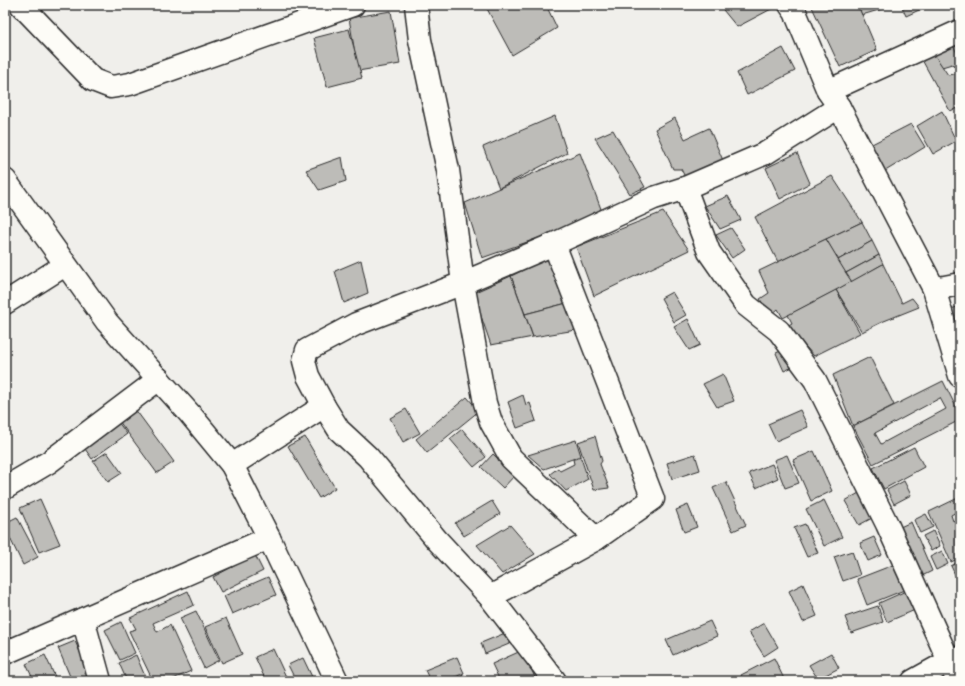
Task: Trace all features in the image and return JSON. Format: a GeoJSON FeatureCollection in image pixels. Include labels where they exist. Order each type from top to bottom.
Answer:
{"type":"FeatureCollection","features":[{"type":"Feature","properties":{"kind":"street"},"geometry":{"type":"LineString","coordinates":[[21,5],[93,80],[110,87],[130,84],[353,5]]}},
{"type":"Feature","properties":{"kind":"street"},"geometry":{"type":"LineString","coordinates":[[416,5],[420,40],[448,170],[463,283],[485,403],[491,422],[511,458],[596,539]]}},
{"type":"Feature","properties":{"kind":"street"},"geometry":{"type":"LineString","coordinates":[[790,5],[795,12],[833,99],[934,289],[960,376]]}},
{"type":"Feature","properties":{"kind":"street"},"geometry":{"type":"LineString","coordinates":[[555,681],[490,597],[438,540],[368,457],[339,430],[308,376],[304,361],[307,350],[356,324],[463,283],[554,244],[654,198],[684,188],[766,153],[833,99],[960,31]]}},
{"type":"Feature","properties":{"kind":"street"},"geometry":{"type":"LineString","coordinates":[[5,181],[108,322],[190,414],[232,465],[269,538],[337,681]]}},
{"type":"Feature","properties":{"kind":"street"},"geometry":{"type":"LineString","coordinates":[[684,188],[709,252],[746,305],[779,331],[815,380],[888,524],[954,660],[958,681]]}},
{"type":"Feature","properties":{"kind":"street"},"geometry":{"type":"LineString","coordinates":[[490,597],[596,539],[653,499],[554,244]]}},
{"type":"Feature","properties":{"kind":"street"},"geometry":{"type":"LineString","coordinates":[[5,303],[66,264]]}},
{"type":"Feature","properties":{"kind":"street"},"geometry":{"type":"LineString","coordinates":[[934,289],[960,284]]}},
{"type":"Feature","properties":{"kind":"street"},"geometry":{"type":"LineString","coordinates":[[5,488],[49,462],[159,379]]}},
{"type":"Feature","properties":{"kind":"street"},"geometry":{"type":"LineString","coordinates":[[232,465],[324,406]]}},
{"type":"Feature","properties":{"kind":"street"},"geometry":{"type":"LineString","coordinates":[[5,653],[269,538]]}},
{"type":"Feature","properties":{"kind":"street"},"geometry":{"type":"LineString","coordinates":[[83,619],[100,681]]}},
{"type":"Feature","properties":{"kind":"street"},"geometry":{"type":"LineString","coordinates":[[913,681],[954,660]]}},
{"type":"Feature","properties":{"kind":"building"},"geometry":{"type":"Polygon","coordinates":[[[485,5],[546,5],[557,28],[512,55],[485,5]]]}},
{"type":"Feature","properties":{"kind":"building"},"geometry":{"type":"Polygon","coordinates":[[[719,5],[773,5],[775,7],[737,27],[719,5]]]}},
{"type":"Feature","properties":{"kind":"building"},"geometry":{"type":"Polygon","coordinates":[[[817,5],[858,5],[877,50],[840,67],[812,7],[817,5]]]}},
{"type":"Feature","properties":{"kind":"building"},"geometry":{"type":"Polygon","coordinates":[[[858,5],[878,5],[882,9],[862,15],[858,5]]]}},
{"type":"Feature","properties":{"kind":"building"},"geometry":{"type":"Polygon","coordinates":[[[901,5],[930,5],[906,16],[901,5]]]}},
{"type":"Feature","properties":{"kind":"building"},"geometry":{"type":"Polygon","coordinates":[[[391,11],[400,64],[358,71],[349,18],[391,11]]]}},
{"type":"Feature","properties":{"kind":"building"},"geometry":{"type":"Polygon","coordinates":[[[349,29],[362,78],[327,87],[314,38],[349,29]]]}},
{"type":"Feature","properties":{"kind":"building"},"geometry":{"type":"Polygon","coordinates":[[[951,41],[960,59],[960,72],[952,64],[942,67],[932,51],[951,41]]]}},
{"type":"Feature","properties":{"kind":"building"},"geometry":{"type":"Polygon","coordinates":[[[783,48],[795,71],[747,95],[737,73],[783,48]]]}},
{"type":"Feature","properties":{"kind":"building"},"geometry":{"type":"Polygon","coordinates":[[[932,51],[948,75],[959,73],[960,75],[960,107],[950,111],[921,58],[932,51]]]}},
{"type":"Feature","properties":{"kind":"building"},"geometry":{"type":"Polygon","coordinates":[[[942,111],[956,141],[933,154],[917,126],[942,111]]]}},
{"type":"Feature","properties":{"kind":"building"},"geometry":{"type":"Polygon","coordinates":[[[555,116],[567,153],[499,188],[483,147],[555,116]]]}},
{"type":"Feature","properties":{"kind":"building"},"geometry":{"type":"Polygon","coordinates":[[[675,118],[685,139],[709,128],[725,165],[686,179],[681,169],[673,169],[655,129],[675,118]]]}},
{"type":"Feature","properties":{"kind":"building"},"geometry":{"type":"Polygon","coordinates":[[[911,124],[925,147],[882,173],[868,146],[911,124]]]}},
{"type":"Feature","properties":{"kind":"building"},"geometry":{"type":"Polygon","coordinates":[[[613,130],[645,187],[630,194],[595,138],[613,130]]]}},
{"type":"Feature","properties":{"kind":"building"},"geometry":{"type":"Polygon","coordinates":[[[580,153],[601,209],[581,223],[482,258],[465,203],[580,153]]]}},
{"type":"Feature","properties":{"kind":"building"},"geometry":{"type":"Polygon","coordinates":[[[797,153],[810,183],[780,199],[766,168],[797,153]]]}},
{"type":"Feature","properties":{"kind":"building"},"geometry":{"type":"Polygon","coordinates":[[[342,157],[346,181],[319,190],[306,170],[342,157]]]}},
{"type":"Feature","properties":{"kind":"building"},"geometry":{"type":"Polygon","coordinates":[[[832,176],[862,222],[778,262],[755,217],[832,176]]]}},
{"type":"Feature","properties":{"kind":"building"},"geometry":{"type":"Polygon","coordinates":[[[728,196],[741,220],[720,229],[705,206],[728,196]]]}},
{"type":"Feature","properties":{"kind":"building"},"geometry":{"type":"Polygon","coordinates":[[[663,212],[689,250],[594,296],[576,247],[663,212]]]}},
{"type":"Feature","properties":{"kind":"building"},"geometry":{"type":"Polygon","coordinates":[[[862,222],[872,241],[838,260],[826,239],[862,222]]]}},
{"type":"Feature","properties":{"kind":"building"},"geometry":{"type":"Polygon","coordinates":[[[731,228],[745,249],[732,258],[716,235],[731,228]]]}},
{"type":"Feature","properties":{"kind":"building"},"geometry":{"type":"Polygon","coordinates":[[[826,239],[852,282],[783,318],[778,309],[770,316],[760,299],[769,293],[759,271],[826,239]]]}},
{"type":"Feature","properties":{"kind":"building"},"geometry":{"type":"Polygon","coordinates":[[[872,241],[879,255],[846,273],[838,260],[872,241]]]}},
{"type":"Feature","properties":{"kind":"building"},"geometry":{"type":"Polygon","coordinates":[[[879,255],[883,264],[852,282],[846,273],[879,255]]]}},
{"type":"Feature","properties":{"kind":"building"},"geometry":{"type":"Polygon","coordinates":[[[551,256],[567,303],[525,314],[511,276],[551,256]]]}},
{"type":"Feature","properties":{"kind":"building"},"geometry":{"type":"Polygon","coordinates":[[[361,260],[368,293],[344,303],[335,271],[361,260]]]}},
{"type":"Feature","properties":{"kind":"building"},"geometry":{"type":"Polygon","coordinates":[[[883,264],[902,303],[912,298],[919,307],[884,321],[862,332],[836,290],[883,264]]]}},
{"type":"Feature","properties":{"kind":"building"},"geometry":{"type":"Polygon","coordinates":[[[511,276],[533,337],[491,345],[473,293],[511,276]]]}},
{"type":"Feature","properties":{"kind":"building"},"geometry":{"type":"Polygon","coordinates":[[[836,290],[860,333],[814,356],[787,326],[792,323],[788,315],[836,290]]]}},
{"type":"Feature","properties":{"kind":"building"},"geometry":{"type":"Polygon","coordinates":[[[672,292],[686,315],[674,322],[661,298],[672,292]]]}},
{"type":"Feature","properties":{"kind":"building"},"geometry":{"type":"Polygon","coordinates":[[[567,303],[576,330],[533,337],[525,314],[567,303]]]}},
{"type":"Feature","properties":{"kind":"building"},"geometry":{"type":"Polygon","coordinates":[[[960,306],[960,322],[956,323],[951,309],[960,306]]]}},
{"type":"Feature","properties":{"kind":"building"},"geometry":{"type":"Polygon","coordinates":[[[688,319],[700,345],[689,350],[674,327],[688,319]]]}},
{"type":"Feature","properties":{"kind":"building"},"geometry":{"type":"Polygon","coordinates":[[[785,349],[797,365],[784,371],[776,353],[785,349]]]}},
{"type":"Feature","properties":{"kind":"building"},"geometry":{"type":"Polygon","coordinates":[[[870,357],[894,405],[853,426],[833,375],[870,357]]]}},
{"type":"Feature","properties":{"kind":"building"},"geometry":{"type":"Polygon","coordinates":[[[723,374],[734,401],[717,407],[703,384],[723,374]]]}},
{"type":"Feature","properties":{"kind":"building"},"geometry":{"type":"Polygon","coordinates":[[[943,381],[960,415],[960,420],[873,464],[853,426],[943,381]],[[940,398],[875,433],[881,444],[946,409],[940,398]]]}},
{"type":"Feature","properties":{"kind":"building"},"geometry":{"type":"Polygon","coordinates":[[[523,395],[526,405],[530,403],[536,421],[517,428],[508,402],[523,395]]]}},
{"type":"Feature","properties":{"kind":"building"},"geometry":{"type":"Polygon","coordinates":[[[467,397],[479,411],[427,453],[416,439],[467,397]]]}},
{"type":"Feature","properties":{"kind":"building"},"geometry":{"type":"Polygon","coordinates":[[[135,409],[174,462],[157,473],[119,421],[135,409]]]}},
{"type":"Feature","properties":{"kind":"building"},"geometry":{"type":"Polygon","coordinates":[[[406,409],[420,433],[403,442],[390,418],[406,409]]]}},
{"type":"Feature","properties":{"kind":"building"},"geometry":{"type":"Polygon","coordinates":[[[800,410],[808,427],[776,441],[768,424],[800,410]]]}},
{"type":"Feature","properties":{"kind":"building"},"geometry":{"type":"Polygon","coordinates":[[[118,422],[127,434],[92,459],[83,446],[118,422]]]}},
{"type":"Feature","properties":{"kind":"building"},"geometry":{"type":"Polygon","coordinates":[[[462,429],[486,457],[474,467],[450,439],[462,429]]]}},
{"type":"Feature","properties":{"kind":"building"},"geometry":{"type":"Polygon","coordinates":[[[595,436],[602,461],[600,464],[609,488],[594,490],[578,442],[595,436]]]}},
{"type":"Feature","properties":{"kind":"building"},"geometry":{"type":"Polygon","coordinates":[[[305,437],[335,488],[319,498],[288,446],[305,437]]]}},
{"type":"Feature","properties":{"kind":"building"},"geometry":{"type":"Polygon","coordinates":[[[576,440],[581,456],[544,469],[528,455],[576,440]]]}},
{"type":"Feature","properties":{"kind":"building"},"geometry":{"type":"Polygon","coordinates":[[[914,447],[924,467],[884,489],[873,468],[914,447]]]}},
{"type":"Feature","properties":{"kind":"building"},"geometry":{"type":"Polygon","coordinates":[[[814,451],[832,491],[811,501],[793,460],[814,451]]]}},
{"type":"Feature","properties":{"kind":"building"},"geometry":{"type":"Polygon","coordinates":[[[107,452],[122,473],[108,482],[93,461],[107,452]]]}},
{"type":"Feature","properties":{"kind":"building"},"geometry":{"type":"Polygon","coordinates":[[[493,454],[515,475],[503,488],[481,467],[493,454]]]}},
{"type":"Feature","properties":{"kind":"building"},"geometry":{"type":"Polygon","coordinates":[[[695,454],[700,470],[672,479],[667,463],[695,454]]]}},
{"type":"Feature","properties":{"kind":"building"},"geometry":{"type":"Polygon","coordinates":[[[787,455],[799,483],[785,488],[774,460],[787,455]]]}},
{"type":"Feature","properties":{"kind":"building"},"geometry":{"type":"Polygon","coordinates":[[[581,458],[588,479],[566,491],[550,474],[558,468],[560,471],[574,464],[573,459],[581,458]]]}},
{"type":"Feature","properties":{"kind":"building"},"geometry":{"type":"Polygon","coordinates":[[[772,464],[778,478],[756,488],[749,473],[772,464]]]}},
{"type":"Feature","properties":{"kind":"building"},"geometry":{"type":"Polygon","coordinates":[[[904,481],[911,495],[894,504],[887,490],[904,481]]]}},
{"type":"Feature","properties":{"kind":"building"},"geometry":{"type":"Polygon","coordinates":[[[726,482],[746,525],[733,531],[713,488],[726,482]]]}},
{"type":"Feature","properties":{"kind":"building"},"geometry":{"type":"Polygon","coordinates":[[[859,493],[874,517],[859,525],[845,501],[859,493]]]}},
{"type":"Feature","properties":{"kind":"building"},"geometry":{"type":"Polygon","coordinates":[[[960,497],[960,510],[951,515],[953,521],[960,517],[960,558],[951,562],[929,512],[960,497]]]}},
{"type":"Feature","properties":{"kind":"building"},"geometry":{"type":"Polygon","coordinates":[[[40,499],[60,544],[39,552],[20,508],[40,499]]]}},
{"type":"Feature","properties":{"kind":"building"},"geometry":{"type":"Polygon","coordinates":[[[824,500],[842,537],[824,546],[806,509],[824,500]]]}},
{"type":"Feature","properties":{"kind":"building"},"geometry":{"type":"Polygon","coordinates":[[[492,501],[500,514],[464,536],[455,523],[492,501]]]}},
{"type":"Feature","properties":{"kind":"building"},"geometry":{"type":"Polygon","coordinates":[[[688,505],[697,527],[684,532],[676,510],[688,505]]]}},
{"type":"Feature","properties":{"kind":"building"},"geometry":{"type":"Polygon","coordinates":[[[926,514],[933,527],[920,533],[914,520],[926,514]]]}},
{"type":"Feature","properties":{"kind":"building"},"geometry":{"type":"Polygon","coordinates":[[[17,517],[38,557],[23,565],[5,528],[5,523],[17,517]]]}},
{"type":"Feature","properties":{"kind":"building"},"geometry":{"type":"Polygon","coordinates":[[[911,522],[932,571],[920,577],[898,528],[911,522]]]}},
{"type":"Feature","properties":{"kind":"building"},"geometry":{"type":"Polygon","coordinates":[[[805,524],[818,553],[807,557],[794,528],[805,524]]]}},
{"type":"Feature","properties":{"kind":"building"},"geometry":{"type":"Polygon","coordinates":[[[510,525],[535,554],[502,574],[477,545],[510,525]]]}},
{"type":"Feature","properties":{"kind":"building"},"geometry":{"type":"Polygon","coordinates":[[[933,531],[940,546],[931,551],[923,536],[933,531]]]}},
{"type":"Feature","properties":{"kind":"building"},"geometry":{"type":"Polygon","coordinates":[[[874,537],[882,555],[868,561],[860,543],[874,537]]]}},
{"type":"Feature","properties":{"kind":"building"},"geometry":{"type":"Polygon","coordinates":[[[852,551],[860,575],[843,581],[834,557],[852,551]]]}},
{"type":"Feature","properties":{"kind":"building"},"geometry":{"type":"Polygon","coordinates":[[[942,551],[948,564],[936,570],[930,557],[942,551]]]}},
{"type":"Feature","properties":{"kind":"building"},"geometry":{"type":"Polygon","coordinates":[[[255,555],[263,571],[221,592],[213,577],[255,555]]]}},
{"type":"Feature","properties":{"kind":"building"},"geometry":{"type":"Polygon","coordinates":[[[960,561],[960,577],[957,579],[951,566],[960,561]]]}},
{"type":"Feature","properties":{"kind":"building"},"geometry":{"type":"Polygon","coordinates":[[[893,565],[904,590],[867,605],[857,579],[893,565]]]}},
{"type":"Feature","properties":{"kind":"building"},"geometry":{"type":"Polygon","coordinates":[[[268,577],[276,595],[232,614],[224,596],[268,577]]]}},
{"type":"Feature","properties":{"kind":"building"},"geometry":{"type":"Polygon","coordinates":[[[803,584],[817,616],[803,622],[789,591],[803,584]]]}},
{"type":"Feature","properties":{"kind":"building"},"geometry":{"type":"Polygon","coordinates":[[[188,591],[194,605],[153,623],[157,632],[170,625],[191,671],[169,681],[153,681],[129,631],[136,629],[130,618],[188,591]]]}},
{"type":"Feature","properties":{"kind":"building"},"geometry":{"type":"Polygon","coordinates":[[[906,591],[915,610],[887,622],[879,603],[906,591]]]}},
{"type":"Feature","properties":{"kind":"building"},"geometry":{"type":"Polygon","coordinates":[[[878,606],[883,622],[851,633],[845,617],[878,606]]]}},
{"type":"Feature","properties":{"kind":"building"},"geometry":{"type":"Polygon","coordinates":[[[196,611],[219,660],[204,668],[180,618],[196,611]]]}},
{"type":"Feature","properties":{"kind":"building"},"geometry":{"type":"Polygon","coordinates":[[[226,618],[242,654],[222,663],[205,627],[226,618]]]}},
{"type":"Feature","properties":{"kind":"building"},"geometry":{"type":"Polygon","coordinates":[[[710,621],[717,636],[673,655],[666,640],[710,621]]]}},
{"type":"Feature","properties":{"kind":"building"},"geometry":{"type":"Polygon","coordinates":[[[121,622],[135,653],[120,660],[105,630],[121,622]]]}},
{"type":"Feature","properties":{"kind":"building"},"geometry":{"type":"Polygon","coordinates":[[[764,623],[778,647],[764,656],[749,632],[764,623]]]}},
{"type":"Feature","properties":{"kind":"building"},"geometry":{"type":"Polygon","coordinates":[[[510,631],[514,642],[485,654],[481,643],[510,631]]]}},
{"type":"Feature","properties":{"kind":"building"},"geometry":{"type":"Polygon","coordinates":[[[75,641],[91,677],[82,681],[72,681],[58,648],[75,641]]]}},
{"type":"Feature","properties":{"kind":"building"},"geometry":{"type":"Polygon","coordinates":[[[273,649],[288,681],[266,681],[255,657],[273,649]]]}},
{"type":"Feature","properties":{"kind":"building"},"geometry":{"type":"Polygon","coordinates":[[[523,650],[536,680],[500,681],[492,664],[523,650]]]}},
{"type":"Feature","properties":{"kind":"building"},"geometry":{"type":"Polygon","coordinates":[[[831,653],[839,668],[818,679],[809,665],[831,653]]]}},
{"type":"Feature","properties":{"kind":"building"},"geometry":{"type":"Polygon","coordinates":[[[45,655],[57,681],[34,681],[26,664],[45,655]]]}},
{"type":"Feature","properties":{"kind":"building"},"geometry":{"type":"Polygon","coordinates":[[[136,655],[147,681],[127,681],[119,663],[136,655]]]}},
{"type":"Feature","properties":{"kind":"building"},"geometry":{"type":"Polygon","coordinates":[[[457,657],[464,673],[446,681],[430,681],[425,670],[457,657]]]}},
{"type":"Feature","properties":{"kind":"building"},"geometry":{"type":"Polygon","coordinates":[[[303,658],[314,681],[296,681],[288,665],[303,658]]]}},
{"type":"Feature","properties":{"kind":"building"},"geometry":{"type":"Polygon","coordinates":[[[774,658],[785,681],[744,681],[741,675],[774,658]]]}},
{"type":"Feature","properties":{"kind":"building"},"geometry":{"type":"Polygon","coordinates":[[[464,675],[467,681],[450,681],[464,675]]]}}]}
